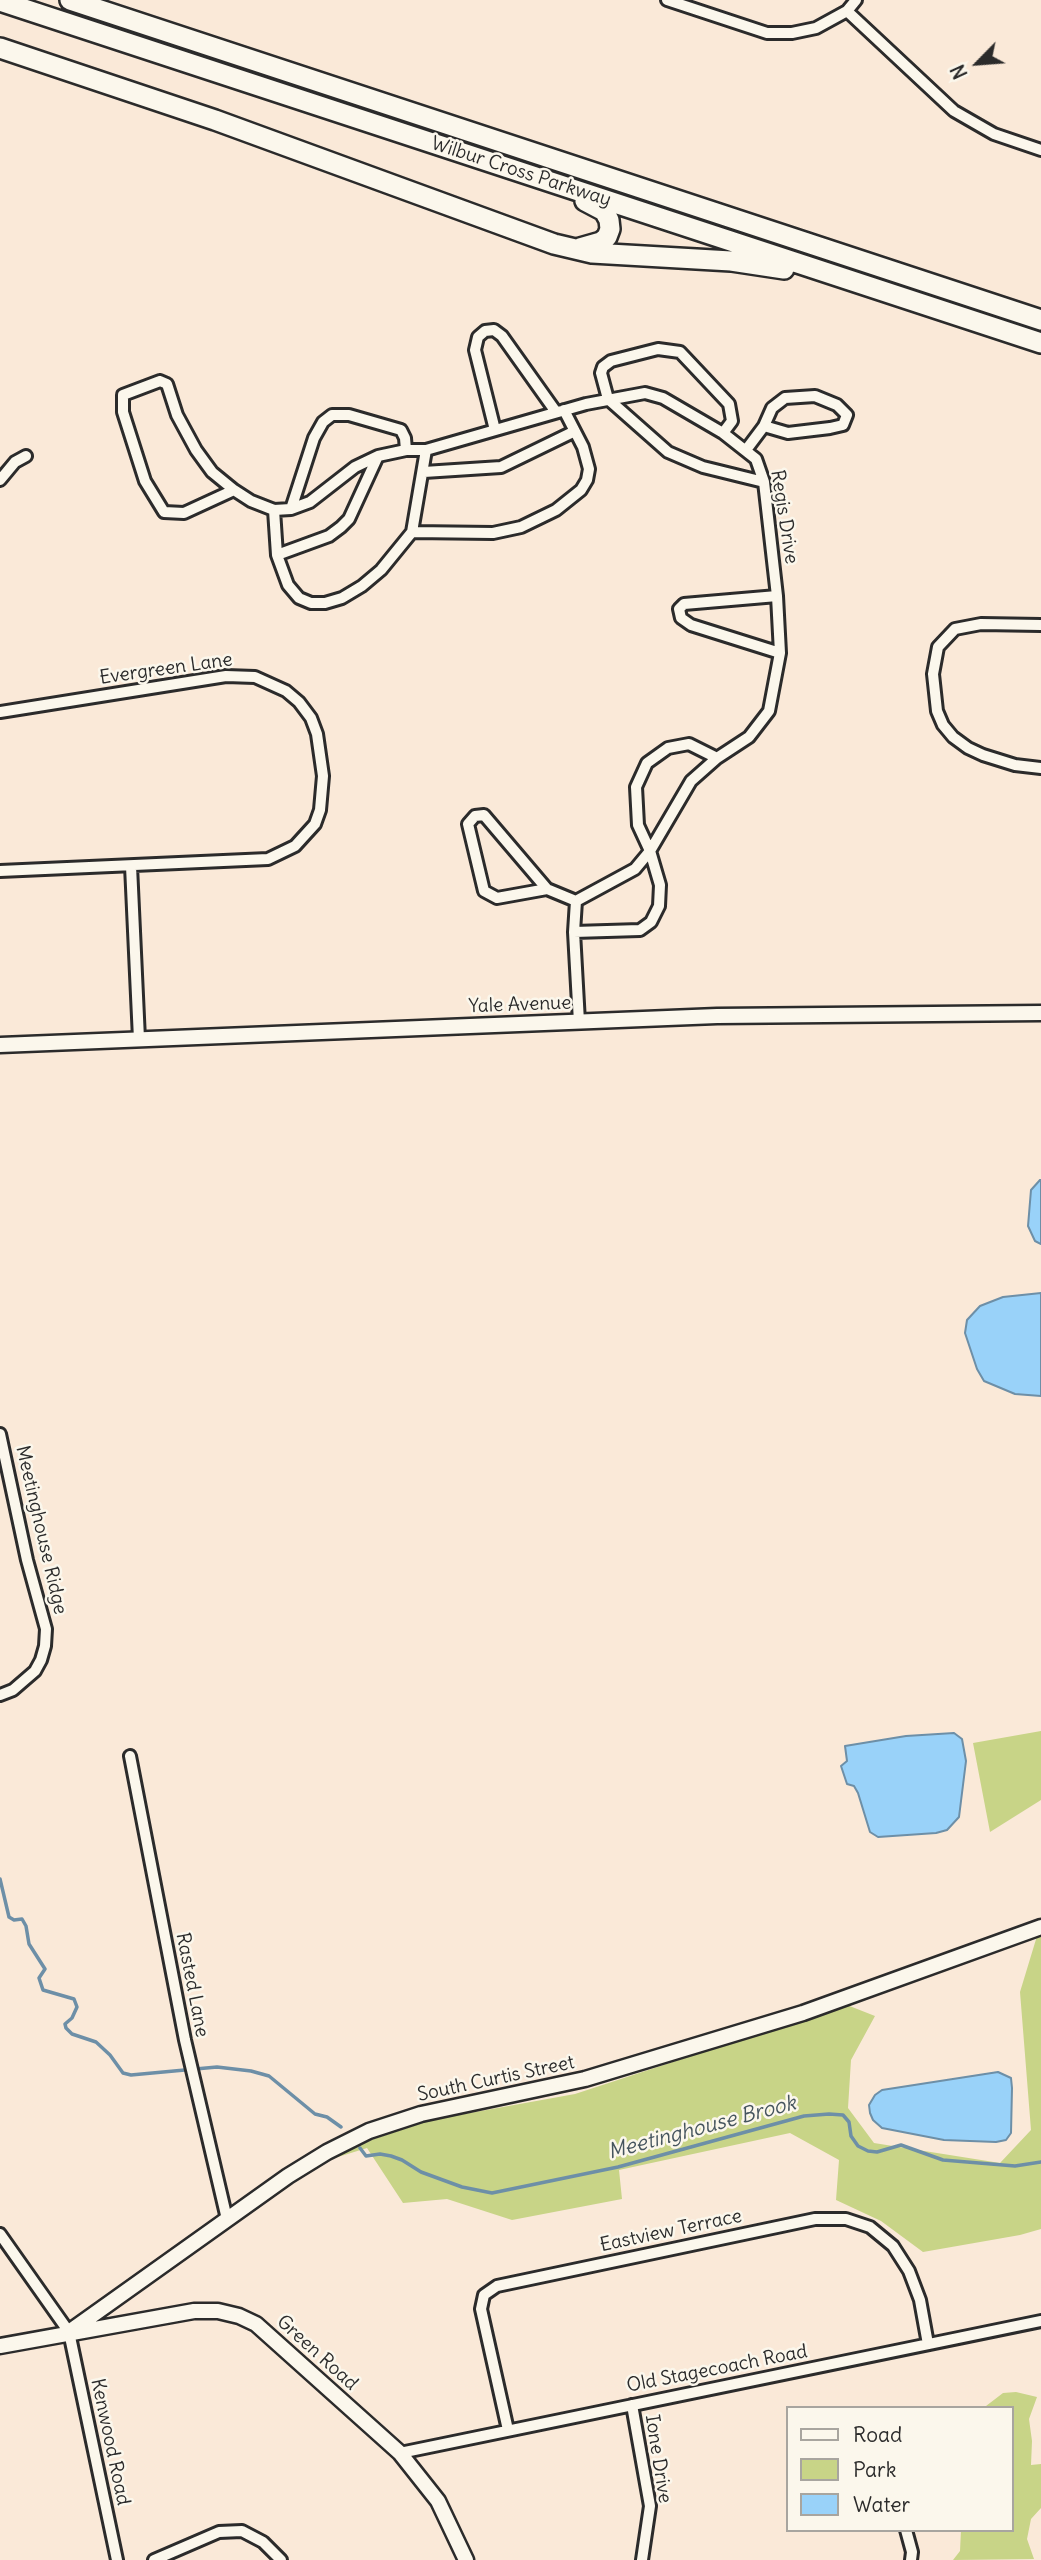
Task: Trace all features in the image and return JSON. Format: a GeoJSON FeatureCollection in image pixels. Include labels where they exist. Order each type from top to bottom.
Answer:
{"type":"FeatureCollection","features":[{"type":"Feature","properties":{"kind":"highway","name":"Wilbur Cross Parkway"},"geometry":{"type":"LineString","coordinates":[[70,0],[1041,320]]}},
{"type":"Feature","properties":{"kind":"highway","name":"Wilbur Cross Parkway"},"geometry":{"type":"LineString","coordinates":[[0,1],[1041,343]]}},
{"type":"Feature","properties":{"kind":"highway"},"geometry":{"type":"LineString","coordinates":[[0,48],[215,120],[546,241],[592,253],[750,263],[788,270],[835,284],[870,287]]}},
{"type":"Feature","properties":{"kind":"highway"},"geometry":{"type":"LineString","coordinates":[[551,182],[570,196],[600,208],[609,220],[610,229],[604,240],[579,249]]}},
{"type":"Feature","properties":{"kind":"street"},"geometry":{"type":"LineString","coordinates":[[667,0],[767,33],[792,33],[816,28],[847,11],[856,0]]}},
{"type":"Feature","properties":{"kind":"street"},"geometry":{"type":"LineString","coordinates":[[847,11],[954,111],[994,134],[1041,150]]}},
{"type":"Feature","properties":{"kind":"street"},"geometry":{"type":"LineString","coordinates":[[412,532],[493,534],[521,527],[556,510],[581,490],[589,469],[583,447],[560,412],[502,336],[494,330],[485,331],[478,337],[475,350],[495,430]]}},
{"type":"Feature","properties":{"kind":"street"},"geometry":{"type":"LineString","coordinates":[[723,433],[732,421],[729,404],[680,352],[658,349],[611,360],[603,367],[601,373],[608,399],[668,452],[703,467],[764,482]]}},
{"type":"Feature","properties":{"kind":"street","name":"Regis Drive"},"geometry":{"type":"LineString","coordinates":[[234,490],[184,513],[164,512],[145,481],[138,462],[123,412],[123,395],[160,381],[167,384],[177,415],[196,450],[212,472],[251,501],[274,510],[291,509],[310,502],[355,467],[378,456],[406,450],[426,450],[608,399],[645,393],[663,398],[723,433],[756,458],[764,482],[778,596],[780,653],[769,711],[749,737],[717,758],[691,781],[650,851],[635,869],[576,901]]}},
{"type":"Feature","properties":{"kind":"street"},"geometry":{"type":"LineString","coordinates":[[746,450],[764,426],[772,408],[785,398],[815,396],[837,405],[847,415],[843,425],[830,428],[788,433],[764,426]]}},
{"type":"Feature","properties":{"kind":"street"},"geometry":{"type":"LineString","coordinates":[[291,509],[314,438],[323,422],[332,415],[349,415],[401,430],[406,450]]}},
{"type":"Feature","properties":{"kind":"street"},"geometry":{"type":"LineString","coordinates":[[424,472],[501,467],[573,432]]}},
{"type":"Feature","properties":{"kind":"street"},"geometry":{"type":"LineString","coordinates":[[274,510],[277,555],[288,585],[299,598],[311,603],[325,603],[342,598],[381,570],[412,532],[426,450]]}},
{"type":"Feature","properties":{"kind":"street"},"geometry":{"type":"LineString","coordinates":[[0,480],[15,463],[26,456]]}},
{"type":"Feature","properties":{"kind":"street"},"geometry":{"type":"LineString","coordinates":[[277,555],[329,536],[341,527],[349,519],[378,456]]}},
{"type":"Feature","properties":{"kind":"street"},"geometry":{"type":"LineString","coordinates":[[778,596],[684,604],[679,609],[681,618],[691,625],[780,653]]}},
{"type":"Feature","properties":{"kind":"street"},"geometry":{"type":"LineString","coordinates":[[1041,625],[981,624],[955,629],[938,647],[933,674],[937,711],[953,737],[983,755],[1015,765],[1041,768]]}},
{"type":"Feature","properties":{"kind":"street","name":"Evergreen Lane"},"geometry":{"type":"LineString","coordinates":[[0,712],[240,675],[255,677],[271,683],[299,702],[314,726],[322,755],[320,810],[315,824],[295,846],[268,859],[0,871]]}},
{"type":"Feature","properties":{"kind":"street"},"geometry":{"type":"LineString","coordinates":[[574,932],[640,930],[651,922],[659,906],[660,885],[650,851],[638,825],[636,787],[647,763],[668,748],[689,744],[717,758]]}},
{"type":"Feature","properties":{"kind":"street"},"geometry":{"type":"LineString","coordinates":[[547,890],[497,898],[484,891],[468,824],[475,816],[484,815],[547,890],[576,901],[574,932],[579,1022]]}},
{"type":"Feature","properties":{"kind":"street"},"geometry":{"type":"LineString","coordinates":[[131,866],[139,1039]]}},
{"type":"Feature","properties":{"kind":"street","name":"Yale Avenue"},"geometry":{"type":"LineString","coordinates":[[0,1045],[717,1016],[1041,1013]]}},
{"type":"Feature","properties":{"kind":"street","name":"Meetinghouse Ridge"},"geometry":{"type":"LineString","coordinates":[[0,1434],[27,1560],[46,1629],[45,1646],[35,1671],[13,1690],[0,1695]]}},
{"type":"Feature","properties":{"kind":"street","name":"Rasted Lane"},"geometry":{"type":"LineString","coordinates":[[130,1756],[190,2062],[227,2219]]}},
{"type":"Feature","properties":{"kind":"street","name":"South Curtis Street"},"geometry":{"type":"LineString","coordinates":[[0,2346],[69,2332],[327,2151],[369,2131],[421,2114],[585,2079],[803,2013],[1041,1927]]}},
{"type":"Feature","properties":{"kind":"street","name":"Eastview Terrace"},"geometry":{"type":"LineString","coordinates":[[508,2430],[481,2309],[484,2295],[497,2286],[815,2218],[846,2219],[870,2227],[893,2246],[909,2271],[920,2301],[928,2344]]}},
{"type":"Feature","properties":{"kind":"street"},"geometry":{"type":"LineString","coordinates":[[0,2234],[69,2332]]}},
{"type":"Feature","properties":{"kind":"street","name":"Green Road"},"geometry":{"type":"LineString","coordinates":[[69,2332],[194,2311],[218,2311],[256,2324],[400,2453],[438,2501],[466,2560]]}},
{"type":"Feature","properties":{"kind":"street","name":"Old Stagecoach Road"},"geometry":{"type":"LineString","coordinates":[[400,2453],[1041,2321]]}},
{"type":"Feature","properties":{"kind":"street","name":"Kenwood Road"},"geometry":{"type":"LineString","coordinates":[[69,2332],[117,2560]]}},
{"type":"Feature","properties":{"kind":"street","name":"Ione Drive"},"geometry":{"type":"LineString","coordinates":[[632,2404],[650,2506],[642,2560]]}},
{"type":"Feature","properties":{"kind":"street"},"geometry":{"type":"LineString","coordinates":[[154,2560],[219,2532],[242,2531],[263,2542],[281,2560]]}},
{"type":"Feature","properties":{"kind":"street"},"geometry":{"type":"LineString","coordinates":[[907,2532],[912,2552],[911,2560]]}},
{"type":"Feature","properties":{"kind":"green space"},"geometry":{"type":"Polygon","coordinates":[[[1041,1731],[1041,1800],[990,1832],[973,1743],[1041,1731]]]}},
{"type":"Feature","properties":{"kind":"green space"},"geometry":{"type":"Polygon","coordinates":[[[1041,1934],[1041,2229],[923,2252],[881,2221],[836,2200],[839,2160],[790,2133],[619,2170],[622,2199],[512,2220],[447,2199],[403,2203],[367,2148],[325,2161],[374,2139],[431,2120],[575,2094],[847,2005],[875,2016],[851,2060],[848,2108],[874,2143],[1000,2163],[1031,2130],[1020,1992],[1037,1936],[1041,1934]]]}},
{"type":"Feature","properties":{"kind":"green space"},"geometry":{"type":"Polygon","coordinates":[[[1016,2392],[1037,2397],[1029,2419],[1031,2465],[1041,2464],[1041,2508],[1031,2519],[1027,2539],[1034,2559],[953,2560],[960,2551],[961,2532],[1013,2532],[1013,2406],[986,2406],[1003,2393],[1016,2392]]]}},
{"type":"Feature","properties":{"kind":"water"},"geometry":{"type":"Polygon","coordinates":[[[1040,1180],[1041,1244],[1035,1241],[1028,1226],[1031,1190],[1040,1180]]]}},
{"type":"Feature","properties":{"kind":"water"},"geometry":{"type":"Polygon","coordinates":[[[1041,1293],[1041,1396],[1015,1394],[984,1381],[965,1333],[967,1320],[980,1306],[1003,1297],[1041,1293]]]}},
{"type":"Feature","properties":{"kind":"water"},"geometry":{"type":"Polygon","coordinates":[[[954,1733],[962,1739],[966,1761],[959,1817],[947,1830],[936,1833],[878,1837],[870,1832],[858,1793],[854,1786],[847,1784],[841,1766],[847,1761],[845,1746],[906,1736],[954,1733]]]}},
{"type":"Feature","properties":{"kind":"water"},"geometry":{"type":"Polygon","coordinates":[[[998,2072],[1011,2078],[1011,2133],[1006,2140],[944,2140],[882,2128],[870,2113],[869,2105],[882,2090],[998,2072]]]}},
{"type":"Feature","properties":{"kind":"waterway","name":"Meetinghouse Brook"},"geometry":{"type":"LineString","coordinates":[[0,1879],[9,1917],[14,1920],[22,1919],[29,1944],[45,1969],[39,1978],[43,1990],[74,1999],[77,2007],[72,2018],[65,2024],[66,2028],[72,2034],[96,2042],[123,2073],[131,2075],[217,2067],[251,2071],[269,2076],[315,2114],[327,2117],[341,2127]]}},
{"type":"Feature","properties":{"kind":"waterway","name":"Meetinghouse Brook"},"geometry":{"type":"LineString","coordinates":[[360,2148],[366,2156],[391,2156],[421,2172],[462,2187],[492,2193],[618,2167],[804,2116],[829,2114],[843,2115],[849,2122],[851,2136],[858,2146],[868,2151],[877,2152],[901,2145],[943,2160],[1015,2166],[1041,2162]]}}]}
